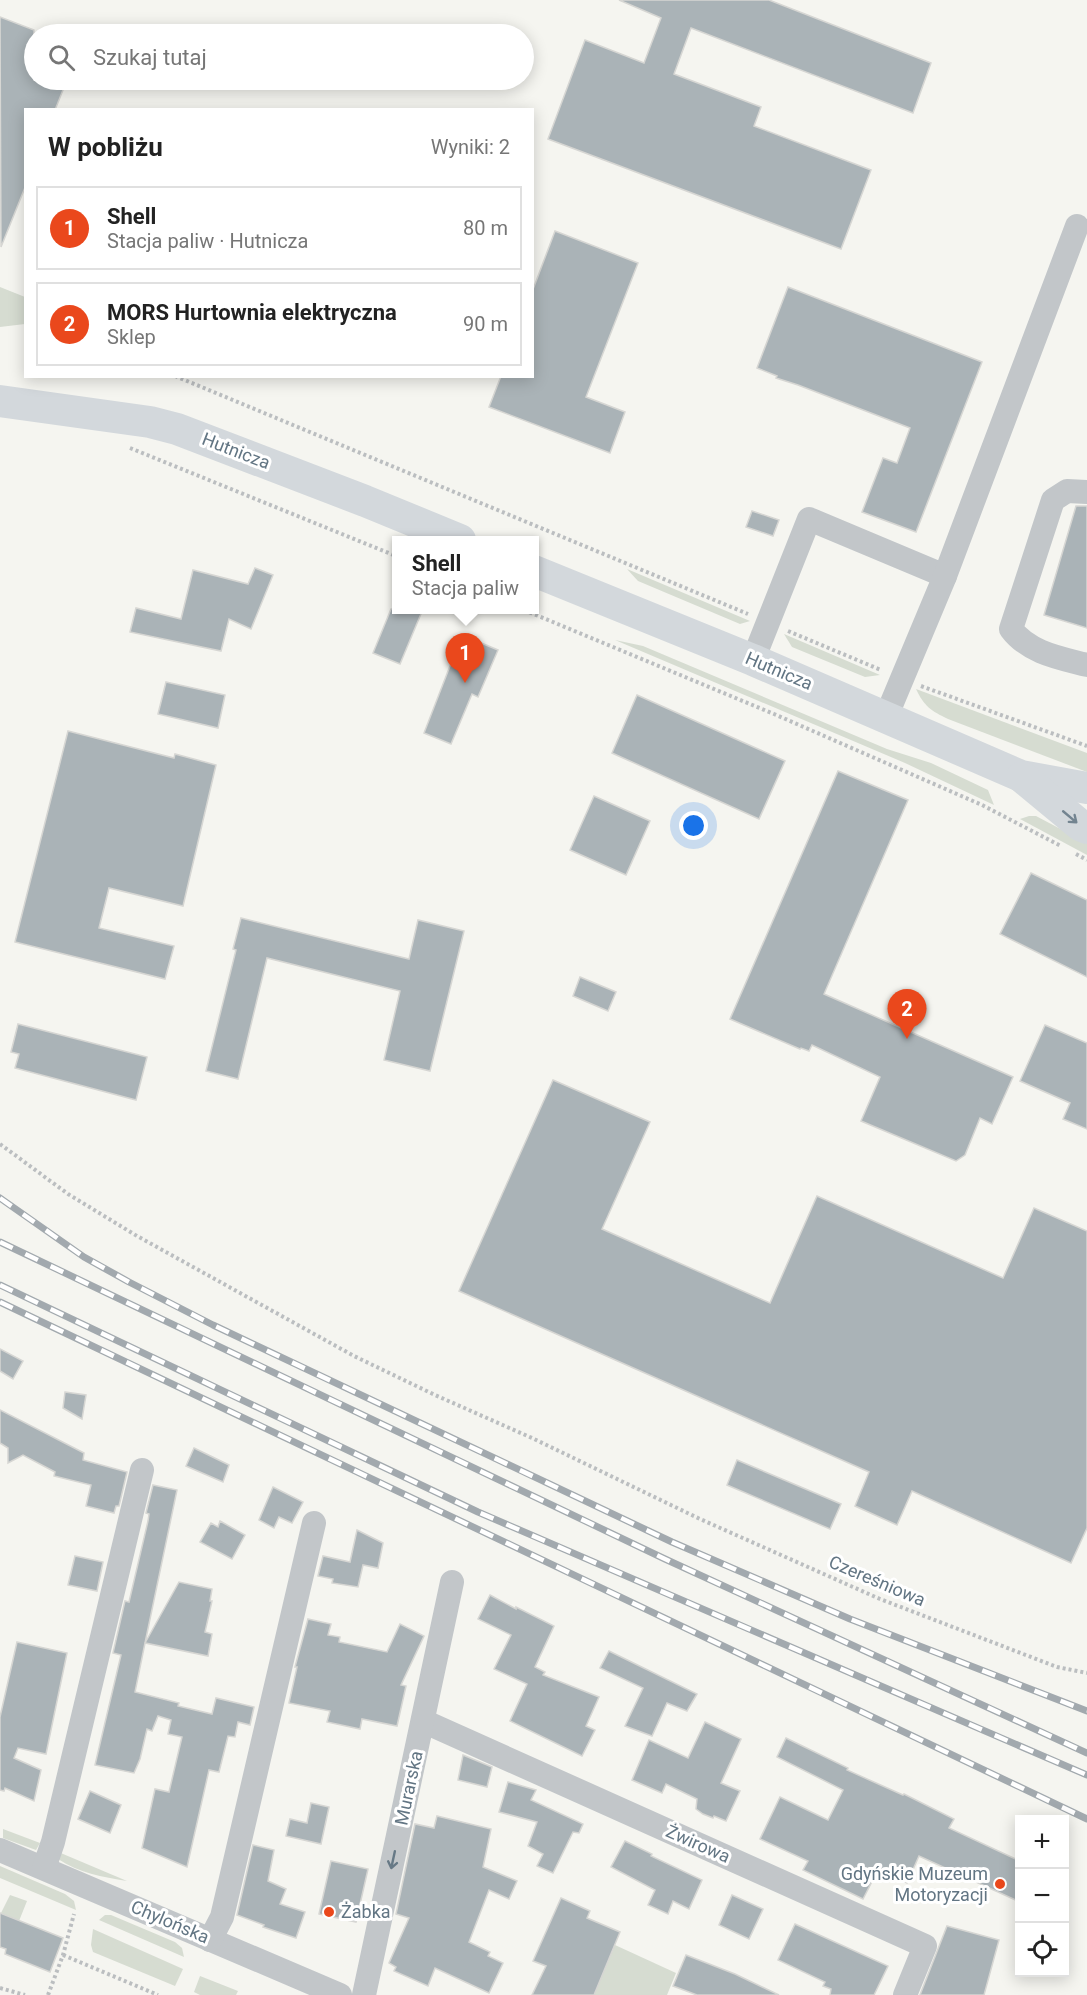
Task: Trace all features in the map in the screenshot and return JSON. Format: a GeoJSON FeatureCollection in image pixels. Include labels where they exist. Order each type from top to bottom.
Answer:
{"type":"FeatureCollection","features":[{"type":"Feature","properties":{"kind":"main road","name":"Hutnicza"},"geometry":{"type":"LineString","coordinates":[[0,401],[150,422],[177,429],[450,536]]}},
{"type":"Feature","properties":{"kind":"main road","name":"Hutnicza"},"geometry":{"type":"LineString","coordinates":[[539,573],[753,660],[1022,776],[1087,788]]}},
{"type":"Feature","properties":{"kind":"main road","name":"Hutnicza"},"geometry":{"type":"LineString","coordinates":[[1022,776],[1080,825],[1087,828]]}},
{"type":"Feature","properties":{"kind":"street"},"geometry":{"type":"LineString","coordinates":[[886,717],[945,576],[1077,226]]}},
{"type":"Feature","properties":{"kind":"street"},"geometry":{"type":"LineString","coordinates":[[1087,492],[1067,491],[1053,500],[1011,629],[1019,640],[1042,653],[1087,665]]}},
{"type":"Feature","properties":{"kind":"street"},"geometry":{"type":"LineString","coordinates":[[753,660],[809,519],[945,576]]}},
{"type":"Feature","properties":{"kind":"street"},"geometry":{"type":"LineString","coordinates":[[44,1868],[53,1842],[142,1470]]}},
{"type":"Feature","properties":{"kind":"street"},"geometry":{"type":"LineString","coordinates":[[210,1940],[222,1917],[314,1523]]}},
{"type":"Feature","properties":{"kind":"street","name":"Murarska"},"geometry":{"type":"LineString","coordinates":[[364,1995],[452,1582]]}},
{"type":"Feature","properties":{"kind":"street","name":"Żwirowa"},"geometry":{"type":"LineString","coordinates":[[423,1721],[925,1946],[905,1995]]}},
{"type":"Feature","properties":{"kind":"street","name":"Chylońska"},"geometry":{"type":"LineString","coordinates":[[0,1850],[210,1940],[300,1987],[340,1995]]}},
{"type":"Feature","properties":{"kind":"path"},"geometry":{"type":"LineString","coordinates":[[180,378],[901,678],[1087,746]]}},
{"type":"Feature","properties":{"kind":"path"},"geometry":{"type":"LineString","coordinates":[[129,447],[392,554]]}},
{"type":"Feature","properties":{"kind":"path"},"geometry":{"type":"LineString","coordinates":[[536,614],[982,805],[1087,860]]}},
{"type":"Feature","properties":{"kind":"path","name":"Czereśniowa"},"geometry":{"type":"LineString","coordinates":[[0,1144],[68,1194],[136,1236],[354,1356],[532,1438],[661,1501],[880,1599],[1057,1667],[1087,1673]]}},
{"type":"Feature","properties":{"kind":"path"},"geometry":{"type":"LineString","coordinates":[[48,1995],[63,1955],[74,1914]]}},
{"type":"Feature","properties":{"kind":"path"},"geometry":{"type":"LineString","coordinates":[[63,1955],[158,1995]]}},
{"type":"Feature","properties":{"kind":"path"},"geometry":{"type":"LineString","coordinates":[[0,1988],[25,1995]]}},
{"type":"Feature","properties":{"kind":"shaded area"},"geometry":{"type":"Polygon","coordinates":[[[0,287],[24,297],[24,324],[0,327],[0,287]]]}},
{"type":"Feature","properties":{"kind":"shaded area"},"geometry":{"type":"Polygon","coordinates":[[[627,569],[750,621],[740,624],[638,581],[627,569]]]}},
{"type":"Feature","properties":{"kind":"shaded area"},"geometry":{"type":"Polygon","coordinates":[[[784,634],[880,675],[865,677],[792,647],[784,634]]]}},
{"type":"Feature","properties":{"kind":"shaded area"},"geometry":{"type":"Polygon","coordinates":[[[615,640],[643,646],[887,749],[931,763],[988,790],[994,805],[905,763],[615,640]]]}},
{"type":"Feature","properties":{"kind":"shaded area"},"geometry":{"type":"Polygon","coordinates":[[[916,689],[1087,753],[1087,772],[948,719],[929,707],[916,689]]]}},
{"type":"Feature","properties":{"kind":"shaded area"},"geometry":{"type":"Polygon","coordinates":[[[1036,816],[1087,843],[1087,855],[1020,819],[1036,816]]]}},
{"type":"Feature","properties":{"kind":"shaded area"},"geometry":{"type":"Polygon","coordinates":[[[3,1829],[40,1843],[36,1850],[3,1838],[3,1829]]]}},
{"type":"Feature","properties":{"kind":"shaded area"},"geometry":{"type":"Polygon","coordinates":[[[56,1851],[127,1881],[74,1868],[58,1859],[56,1851]]]}},
{"type":"Feature","properties":{"kind":"shaded area"},"geometry":{"type":"Polygon","coordinates":[[[0,1866],[65,1894],[74,1901],[76,1910],[0,1878],[0,1866]]]}},
{"type":"Feature","properties":{"kind":"shaded area"},"geometry":{"type":"Polygon","coordinates":[[[10,1895],[27,1901],[19,1921],[1,1913],[10,1895]]]}},
{"type":"Feature","properties":{"kind":"shaded area"},"geometry":{"type":"Polygon","coordinates":[[[105,1915],[111,1915],[175,1942],[182,1948],[184,1957],[99,1920],[105,1915]]]}},
{"type":"Feature","properties":{"kind":"shaded area"},"geometry":{"type":"Polygon","coordinates":[[[93,1929],[183,1969],[175,1986],[93,1952],[91,1945],[93,1929]]]}},
{"type":"Feature","properties":{"kind":"shaded area"},"geometry":{"type":"Polygon","coordinates":[[[615,1945],[676,1973],[667,1995],[594,1995],[615,1945]]]}},
{"type":"Feature","properties":{"kind":"shaded area"},"geometry":{"type":"Polygon","coordinates":[[[200,1976],[238,1991],[236,1995],[200,1995],[194,1992],[200,1976]]]}},
{"type":"Feature","properties":{"kind":"building"},"geometry":{"type":"Polygon","coordinates":[[[619,0],[769,0],[931,63],[913,113],[691,28],[674,74],[761,107],[754,126],[871,170],[841,249],[548,139],[585,40],[644,63],[661,18],[619,0]]]}},
{"type":"Feature","properties":{"kind":"building"},"geometry":{"type":"Polygon","coordinates":[[[0,17],[24,26],[24,90],[63,90],[56,108],[24,108],[24,190],[1,247],[0,17]]]}},
{"type":"Feature","properties":{"kind":"building"},"geometry":{"type":"Polygon","coordinates":[[[555,231],[638,263],[586,397],[625,412],[610,453],[489,407],[500,378],[534,378],[534,287],[555,231]]]}},
{"type":"Feature","properties":{"kind":"building"},"geometry":{"type":"Polygon","coordinates":[[[788,287],[982,362],[916,532],[862,512],[883,458],[897,463],[910,428],[776,378],[777,376],[757,368],[788,287]]]}},
{"type":"Feature","properties":{"kind":"building"},"geometry":{"type":"Polygon","coordinates":[[[1076,506],[1087,506],[1087,628],[1044,615],[1076,506]]]}},
{"type":"Feature","properties":{"kind":"building"},"geometry":{"type":"Polygon","coordinates":[[[752,511],[779,520],[773,536],[746,527],[752,511]]]}},
{"type":"Feature","properties":{"kind":"building"},"geometry":{"type":"Polygon","coordinates":[[[255,568],[273,575],[251,629],[229,619],[221,651],[130,632],[136,608],[181,619],[193,570],[248,584],[255,568]]]}},
{"type":"Feature","properties":{"kind":"building"},"geometry":{"type":"Polygon","coordinates":[[[391,609],[392,614],[421,614],[400,664],[373,653],[391,609]]]}},
{"type":"Feature","properties":{"kind":"building"},"geometry":{"type":"Polygon","coordinates":[[[462,635],[498,650],[478,697],[472,694],[451,744],[424,733],[462,635]]]}},
{"type":"Feature","properties":{"kind":"building"},"geometry":{"type":"Polygon","coordinates":[[[166,682],[225,695],[218,728],[158,714],[166,682]]]}},
{"type":"Feature","properties":{"kind":"building"},"geometry":{"type":"Polygon","coordinates":[[[637,695],[785,761],[759,819],[612,753],[637,695]]]}},
{"type":"Feature","properties":{"kind":"building"},"geometry":{"type":"Polygon","coordinates":[[[68,731],[174,758],[175,754],[216,765],[183,906],[109,888],[99,928],[174,946],[165,979],[15,942],[68,731]]]}},
{"type":"Feature","properties":{"kind":"building"},"geometry":{"type":"Polygon","coordinates":[[[838,771],[908,800],[824,994],[1013,1077],[992,1124],[980,1118],[965,1155],[956,1161],[861,1121],[880,1077],[812,1045],[809,1051],[800,1049],[730,1019],[838,771]]]}},
{"type":"Feature","properties":{"kind":"building"},"geometry":{"type":"Polygon","coordinates":[[[594,796],[650,821],[626,875],[570,850],[594,796]]]}},
{"type":"Feature","properties":{"kind":"building"},"geometry":{"type":"Polygon","coordinates":[[[1031,873],[1087,900],[1087,977],[1000,934],[1031,873]]]}},
{"type":"Feature","properties":{"kind":"building"},"geometry":{"type":"Polygon","coordinates":[[[241,918],[409,959],[418,920],[464,931],[430,1071],[384,1060],[400,991],[267,958],[238,1079],[206,1071],[236,950],[233,949],[241,918]]]}},
{"type":"Feature","properties":{"kind":"building"},"geometry":{"type":"Polygon","coordinates":[[[580,977],[616,992],[608,1011],[573,996],[580,977]]]}},
{"type":"Feature","properties":{"kind":"building"},"geometry":{"type":"Polygon","coordinates":[[[18,1024],[147,1057],[136,1100],[15,1068],[19,1054],[11,1052],[18,1024]]]}},
{"type":"Feature","properties":{"kind":"building"},"geometry":{"type":"Polygon","coordinates":[[[1045,1025],[1087,1043],[1087,1129],[1063,1119],[1070,1103],[1020,1081],[1045,1025]]]}},
{"type":"Feature","properties":{"kind":"building"},"geometry":{"type":"Polygon","coordinates":[[[553,1080],[650,1122],[602,1229],[770,1303],[817,1196],[1003,1278],[1034,1208],[1087,1231],[1087,1528],[1071,1563],[912,1491],[897,1525],[855,1506],[869,1472],[459,1291],[553,1080]]]}},
{"type":"Feature","properties":{"kind":"building"},"geometry":{"type":"Polygon","coordinates":[[[0,1349],[23,1361],[13,1379],[0,1371],[0,1349]]]}},
{"type":"Feature","properties":{"kind":"building"},"geometry":{"type":"Polygon","coordinates":[[[65,1392],[86,1395],[82,1419],[63,1408],[65,1392]]]}},
{"type":"Feature","properties":{"kind":"building"},"geometry":{"type":"Polygon","coordinates":[[[0,1410],[84,1453],[83,1460],[127,1472],[119,1506],[116,1506],[114,1513],[86,1506],[91,1485],[54,1476],[55,1472],[23,1455],[8,1463],[8,1448],[0,1443],[0,1410]]]}},
{"type":"Feature","properties":{"kind":"building"},"geometry":{"type":"Polygon","coordinates":[[[194,1448],[229,1465],[223,1482],[186,1466],[194,1448]]]}},
{"type":"Feature","properties":{"kind":"building"},"geometry":{"type":"Polygon","coordinates":[[[737,1460],[841,1504],[830,1529],[727,1485],[737,1460]]]}},
{"type":"Feature","properties":{"kind":"building"},"geometry":{"type":"Polygon","coordinates":[[[153,1485],[177,1490],[135,1692],[212,1714],[216,1698],[254,1707],[250,1725],[238,1722],[235,1737],[228,1736],[219,1772],[209,1770],[187,1867],[142,1848],[155,1789],[169,1792],[182,1737],[168,1734],[171,1720],[158,1716],[152,1731],[147,1729],[134,1773],[95,1765],[121,1655],[113,1653],[125,1601],[129,1602],[148,1521],[149,1514],[146,1513],[153,1485]]]}},
{"type":"Feature","properties":{"kind":"building"},"geometry":{"type":"Polygon","coordinates":[[[273,1487],[303,1502],[292,1523],[279,1517],[274,1528],[259,1520],[273,1487]]]}},
{"type":"Feature","properties":{"kind":"building"},"geometry":{"type":"Polygon","coordinates":[[[220,1521],[245,1535],[232,1559],[200,1542],[211,1523],[218,1527],[220,1521]]]}},
{"type":"Feature","properties":{"kind":"building"},"geometry":{"type":"Polygon","coordinates":[[[357,1530],[383,1543],[378,1568],[363,1565],[358,1587],[332,1583],[333,1579],[318,1576],[323,1556],[350,1562],[357,1530]]]}},
{"type":"Feature","properties":{"kind":"building"},"geometry":{"type":"Polygon","coordinates":[[[75,1556],[103,1562],[97,1591],[68,1585],[75,1556]]]}},
{"type":"Feature","properties":{"kind":"building"},"geometry":{"type":"Polygon","coordinates":[[[179,1582],[212,1589],[210,1601],[212,1601],[205,1632],[212,1634],[208,1656],[145,1643],[179,1582]]]}},
{"type":"Feature","properties":{"kind":"building"},"geometry":{"type":"Polygon","coordinates":[[[490,1595],[554,1626],[535,1667],[545,1672],[543,1675],[599,1697],[586,1726],[595,1730],[582,1756],[510,1721],[527,1684],[494,1669],[511,1635],[478,1619],[490,1595]]]}},
{"type":"Feature","properties":{"kind":"building"},"geometry":{"type":"Polygon","coordinates":[[[308,1619],[331,1624],[328,1635],[340,1637],[339,1642],[387,1652],[400,1624],[424,1636],[401,1685],[406,1686],[397,1726],[362,1719],[360,1729],[327,1722],[330,1711],[289,1703],[297,1667],[295,1667],[308,1619]]]}},
{"type":"Feature","properties":{"kind":"building"},"geometry":{"type":"Polygon","coordinates":[[[17,1642],[67,1653],[46,1754],[18,1748],[14,1758],[41,1770],[34,1801],[5,1788],[4,1791],[0,1790],[0,1717],[17,1642]]]}},
{"type":"Feature","properties":{"kind":"building"},"geometry":{"type":"Polygon","coordinates":[[[609,1651],[697,1694],[687,1711],[667,1703],[652,1736],[625,1726],[643,1688],[600,1668],[609,1651]]]}},
{"type":"Feature","properties":{"kind":"building"},"geometry":{"type":"Polygon","coordinates":[[[705,1722],[741,1739],[721,1783],[740,1791],[726,1821],[703,1814],[696,1809],[697,1799],[666,1784],[662,1793],[632,1780],[649,1740],[688,1758],[705,1722]]]}},
{"type":"Feature","properties":{"kind":"building"},"geometry":{"type":"Polygon","coordinates":[[[786,1738],[848,1768],[847,1770],[904,1794],[954,1819],[949,1828],[1015,1859],[1015,1900],[919,1856],[907,1883],[878,1870],[863,1899],[803,1870],[808,1861],[760,1839],[780,1797],[828,1820],[843,1790],[777,1757],[786,1738]]]}},
{"type":"Feature","properties":{"kind":"building"},"geometry":{"type":"Polygon","coordinates":[[[463,1755],[492,1767],[487,1787],[458,1780],[463,1755]]]}},
{"type":"Feature","properties":{"kind":"building"},"geometry":{"type":"Polygon","coordinates":[[[508,1782],[536,1790],[531,1800],[583,1824],[579,1833],[573,1832],[553,1873],[537,1866],[543,1854],[528,1846],[537,1822],[499,1812],[508,1782]]]}},
{"type":"Feature","properties":{"kind":"building"},"geometry":{"type":"Polygon","coordinates":[[[90,1791],[121,1805],[110,1833],[78,1819],[90,1791]]]}},
{"type":"Feature","properties":{"kind":"building"},"geometry":{"type":"Polygon","coordinates":[[[311,1803],[329,1807],[321,1844],[286,1836],[290,1819],[307,1823],[311,1803]]]}},
{"type":"Feature","properties":{"kind":"building"},"geometry":{"type":"Polygon","coordinates":[[[437,1816],[491,1829],[483,1867],[517,1881],[509,1899],[489,1890],[469,1942],[490,1952],[488,1956],[503,1963],[489,1993],[435,1968],[428,1986],[394,1971],[396,1967],[389,1963],[409,1918],[396,1914],[415,1824],[434,1828],[437,1816]]]}},
{"type":"Feature","properties":{"kind":"building"},"geometry":{"type":"Polygon","coordinates":[[[625,1841],[702,1880],[689,1909],[673,1901],[668,1914],[648,1905],[655,1890],[611,1867],[625,1841]]]}},
{"type":"Feature","properties":{"kind":"building"},"geometry":{"type":"Polygon","coordinates":[[[253,1845],[274,1850],[268,1881],[286,1889],[280,1904],[305,1912],[296,1938],[237,1915],[253,1845]]]}},
{"type":"Feature","properties":{"kind":"building"},"geometry":{"type":"Polygon","coordinates":[[[331,1861],[368,1869],[356,1922],[319,1914],[331,1861]]]}},
{"type":"Feature","properties":{"kind":"building"},"geometry":{"type":"Polygon","coordinates":[[[732,1895],[763,1909],[749,1939],[719,1925],[732,1895]]]}},
{"type":"Feature","properties":{"kind":"building"},"geometry":{"type":"Polygon","coordinates":[[[561,1898],[590,1911],[587,1918],[620,1932],[594,1995],[532,1995],[546,1966],[533,1961],[561,1898]]]}},
{"type":"Feature","properties":{"kind":"building"},"geometry":{"type":"Polygon","coordinates":[[[0,1913],[63,1938],[50,1972],[5,1954],[6,1949],[0,1947],[0,1913]]]}},
{"type":"Feature","properties":{"kind":"building"},"geometry":{"type":"Polygon","coordinates":[[[795,1924],[888,1966],[874,1995],[830,1995],[831,1989],[823,1986],[825,1982],[778,1960],[795,1924]]]}},
{"type":"Feature","properties":{"kind":"building"},"geometry":{"type":"Polygon","coordinates":[[[947,1926],[999,1940],[984,1995],[920,1995],[947,1926]]]}},
{"type":"Feature","properties":{"kind":"building"},"geometry":{"type":"Polygon","coordinates":[[[686,1955],[735,1974],[779,1995],[697,1995],[673,1986],[686,1955]]]}},
{"type":"Feature","properties":{"kind":"railway"},"geometry":{"type":"LineString","coordinates":[[0,1198],[84,1257],[129,1282],[213,1325],[672,1542],[850,1619],[1087,1711]]}},
{"type":"Feature","properties":{"kind":"railway"},"geometry":{"type":"LineString","coordinates":[[0,1242],[665,1559],[1087,1753]]}},
{"type":"Feature","properties":{"kind":"railway"},"geometry":{"type":"LineString","coordinates":[[0,1285],[478,1512],[1087,1775]]}},
{"type":"Feature","properties":{"kind":"railway"},"geometry":{"type":"LineString","coordinates":[[0,1302],[1087,1819]]}},
{"type":"Feature","properties":{"kind":"place","name":"Shell"},"geometry":{"type":"Point","coordinates":[465,683]}},
{"type":"Feature","properties":{"kind":"place","name":"MORS Hurtownia elektryczna"},"geometry":{"type":"Point","coordinates":[907,1039]}},
{"type":"Feature","properties":{"kind":"place","name":"Gdyńskie Muzeum Motoryzacji"},"geometry":{"type":"Point","coordinates":[1000,1884]}},
{"type":"Feature","properties":{"kind":"place","name":"Żabka"},"geometry":{"type":"Point","coordinates":[329,1912]}}]}
